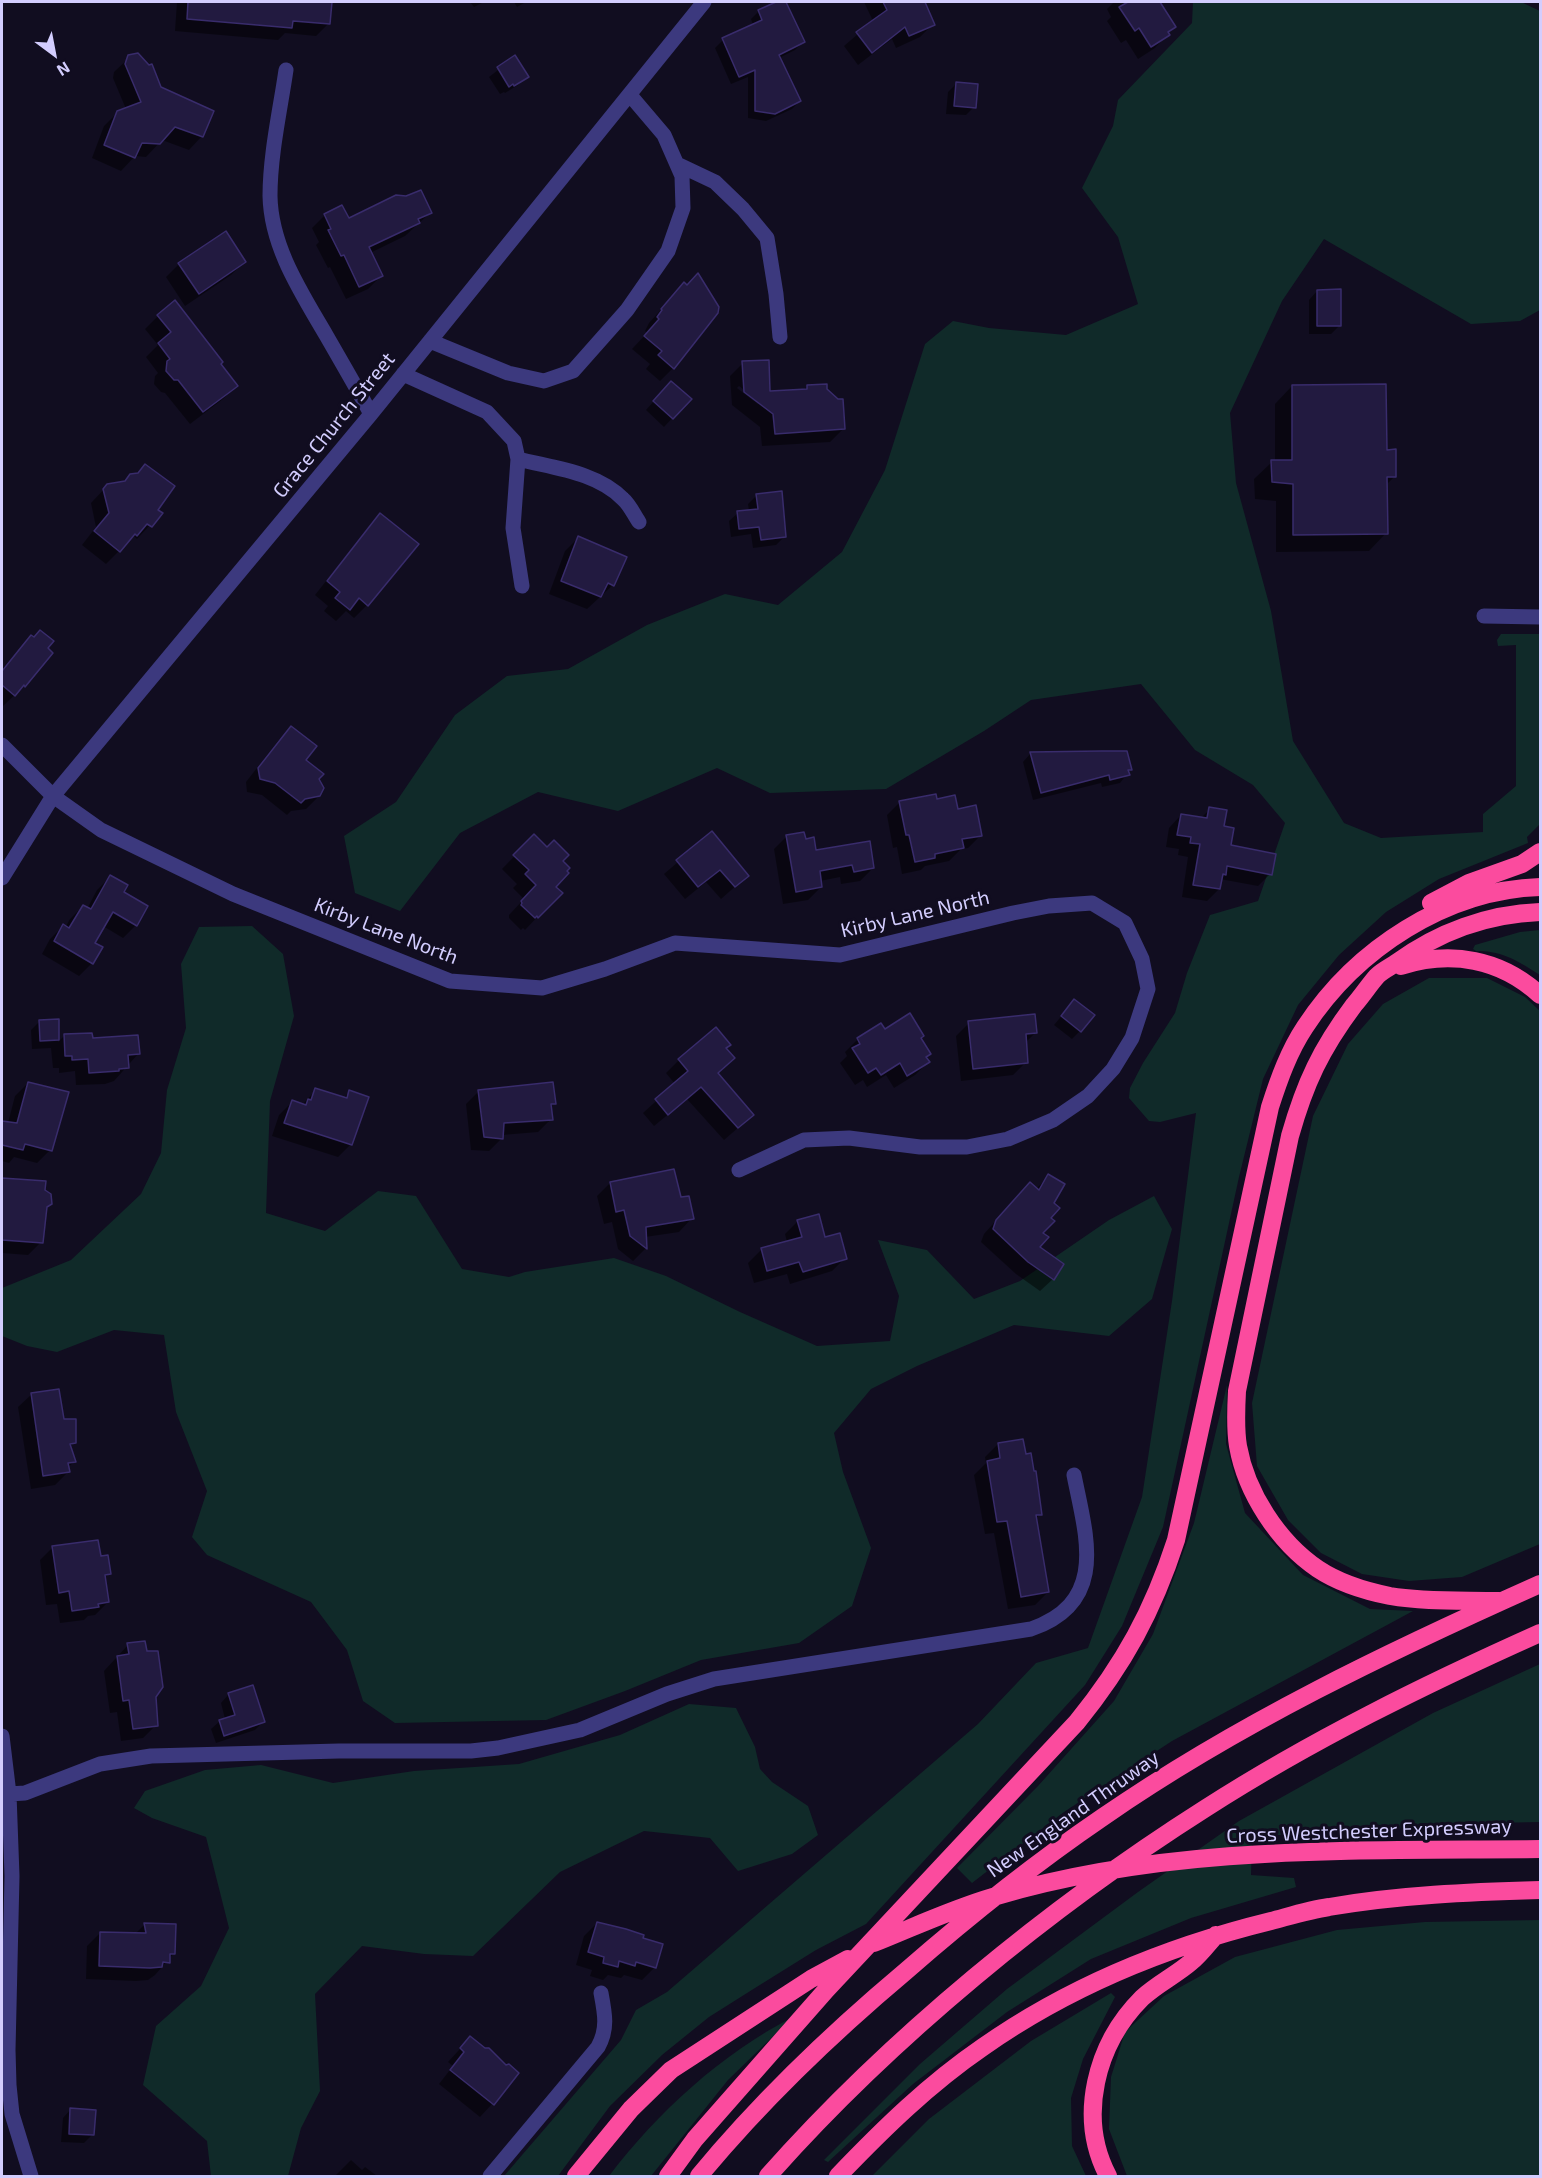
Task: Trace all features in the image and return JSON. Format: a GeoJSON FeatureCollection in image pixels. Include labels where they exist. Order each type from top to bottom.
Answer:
{"type":"FeatureCollection","features":[{"type":"Feature","properties":{"kind":"highway"},"geometry":{"type":"LineString","coordinates":[[668,2176],[695,2139],[826,1989],[1077,1722],[1097,1698],[1129,1649],[1156,1594],[1176,1540],[1265,1129],[1278,1079],[1305,1027],[1344,979],[1415,912],[1469,883],[1522,864],[1540,852]]}},
{"type":"Feature","properties":{"kind":"highway"},"geometry":{"type":"LineString","coordinates":[[1367,958],[1418,922],[1448,907],[1494,893],[1540,887]]}},
{"type":"Feature","properties":{"kind":"highway"},"geometry":{"type":"LineString","coordinates":[[1503,1601],[1414,1599],[1389,1596],[1341,1582],[1318,1569],[1299,1554],[1266,1514],[1244,1470],[1238,1445],[1236,1417],[1241,1365],[1290,1136],[1299,1105],[1323,1050],[1377,976],[1407,955],[1468,925],[1520,913],[1540,912]]}},
{"type":"Feature","properties":{"kind":"highway"},"geometry":{"type":"LineString","coordinates":[[1377,976],[1433,958],[1454,957],[1505,970],[1528,984],[1540,996]]}},
{"type":"Feature","properties":{"kind":"highway","name":"New England Thruway"},"geometry":{"type":"LineString","coordinates":[[699,2176],[735,2133],[848,2020],[973,1913],[1038,1863],[1105,1816],[1234,1736],[1301,1699],[1540,1584]]}},
{"type":"Feature","properties":{"kind":"highway"},"geometry":{"type":"LineString","coordinates":[[768,2176],[818,2122],[920,2026],[1069,1903],[1207,1807],[1370,1714],[1540,1633]]}},
{"type":"Feature","properties":{"kind":"highway","name":"Cross Westchester Expressway"},"geometry":{"type":"LineString","coordinates":[[576,2176],[653,2085],[695,2052],[868,1945],[964,1906],[995,1896],[1108,1870],[1275,1852],[1540,1849]]}},
{"type":"Feature","properties":{"kind":"highway"},"geometry":{"type":"LineString","coordinates":[[838,2176],[925,2091],[983,2046],[1079,1990],[1155,1955],[1217,1934],[1328,1907],[1447,1894],[1540,1890]]}},
{"type":"Feature","properties":{"kind":"highway"},"geometry":{"type":"LineString","coordinates":[[1108,2176],[1096,2142],[1093,2118],[1093,2094],[1098,2069],[1106,2048],[1124,2019],[1144,1996],[1191,1963],[1217,1934]]}},
{"type":"Feature","properties":{"kind":"street","name":"Grace Church Street"},"geometry":{"type":"LineString","coordinates":[[2,878],[52,796],[371,414],[704,2]]}},
{"type":"Feature","properties":{"kind":"street"},"geometry":{"type":"LineString","coordinates":[[286,70],[272,168],[270,196],[273,226],[285,260],[298,286],[371,414]]}},
{"type":"Feature","properties":{"kind":"street"},"geometry":{"type":"LineString","coordinates":[[430,341],[508,373],[544,381],[573,371],[627,310],[668,251],[683,208],[682,176],[663,135],[630,95]]}},
{"type":"Feature","properties":{"kind":"street"},"geometry":{"type":"LineString","coordinates":[[676,164],[715,182],[743,209],[767,238],[780,337]]}},
{"type":"Feature","properties":{"kind":"street"},"geometry":{"type":"LineString","coordinates":[[403,374],[487,412],[514,441],[518,459],[513,528],[522,586]]}},
{"type":"Feature","properties":{"kind":"street"},"geometry":{"type":"LineString","coordinates":[[518,459],[593,479],[614,490],[625,501],[639,522]]}},
{"type":"Feature","properties":{"kind":"street"},"geometry":{"type":"LineString","coordinates":[[1484,616],[1540,616]]}},
{"type":"Feature","properties":{"kind":"street","name":"Kirby Lane North"},"geometry":{"type":"LineString","coordinates":[[2,745],[52,796],[100,830],[233,894],[450,981],[542,988],[604,969],[675,943],[840,955],[1049,906],[1092,903],[1125,923],[1142,959],[1148,989],[1132,1038],[1113,1069],[1088,1096],[1053,1120],[1008,1139],[967,1147],[920,1147],[849,1138],[804,1140],[739,1170]]}},
{"type":"Feature","properties":{"kind":"street"},"geometry":{"type":"LineString","coordinates":[[9,1794],[25,1793],[100,1764],[151,1756],[339,1751],[471,1751],[498,1748],[580,1730],[675,1691],[714,1679],[1031,1629],[1056,1617],[1066,1609],[1075,1598],[1087,1571],[1087,1550],[1074,1475]]}},
{"type":"Feature","properties":{"kind":"street"},"geometry":{"type":"LineString","coordinates":[[2,1736],[9,1794],[12,1866],[6,1927],[7,2114],[31,2176]]}},
{"type":"Feature","properties":{"kind":"street"},"geometry":{"type":"LineString","coordinates":[[490,2176],[598,2047],[606,2025],[601,1994]]}},
{"type":"Feature","properties":{"kind":"green space"},"geometry":{"type":"Polygon","coordinates":[[[1193,2],[1521,2],[1540,11],[1540,310],[1520,321],[1471,324],[1324,239],[1282,301],[1230,413],[1236,483],[1271,611],[1293,741],[1344,823],[1381,838],[1483,832],[1483,814],[1516,786],[1516,645],[1498,646],[1497,640],[1501,634],[1540,634],[1540,824],[1527,837],[1528,843],[1439,879],[1386,912],[1339,955],[1298,1005],[1263,1079],[1239,1177],[1163,1527],[1122,1626],[1085,1685],[866,1924],[816,1950],[709,2017],[662,2055],[610,2106],[558,2176],[504,2176],[621,2040],[636,2010],[667,1992],[978,1724],[1036,1663],[1088,1648],[1142,1497],[1172,1301],[1196,1113],[1160,1122],[1149,1121],[1129,1098],[1130,1088],[1175,1013],[1187,973],[1210,915],[1258,901],[1285,823],[1253,785],[1195,750],[1141,684],[1031,700],[984,731],[886,789],[770,793],[717,768],[618,811],[538,792],[460,833],[400,911],[355,893],[344,836],[396,802],[455,715],[507,676],[568,669],[647,625],[725,594],[778,605],[842,552],[885,470],[925,344],[953,321],[989,328],[1066,335],[1138,304],[1118,237],[1082,188],[1113,126],[1118,100],[1192,23],[1193,2]]]}},
{"type":"Feature","properties":{"kind":"green space"},"geometry":{"type":"Polygon","coordinates":[[[252,926],[283,954],[294,1016],[270,1101],[266,1213],[325,1231],[378,1191],[416,1196],[462,1269],[509,1277],[525,1272],[614,1258],[666,1276],[817,1346],[890,1341],[899,1296],[878,1240],[927,1250],[974,1299],[1020,1281],[1109,1220],[1154,1196],[1172,1229],[1152,1299],[1109,1336],[1014,1325],[917,1366],[871,1389],[834,1433],[843,1472],[871,1548],[852,1606],[799,1643],[701,1660],[546,1720],[395,1723],[363,1701],[347,1650],[311,1602],[207,1555],[192,1537],[207,1491],[176,1412],[164,1335],[114,1330],[57,1352],[27,1346],[2,1336],[2,1288],[71,1260],[141,1194],[161,1153],[167,1090],[186,1028],[181,964],[199,927],[252,926]]]}},
{"type":"Feature","properties":{"kind":"green space"},"geometry":{"type":"Polygon","coordinates":[[[1540,930],[1540,975],[1510,958],[1494,952],[1473,949],[1475,945],[1520,932],[1540,930]]]}},
{"type":"Feature","properties":{"kind":"green space"},"geometry":{"type":"Polygon","coordinates":[[[1429,978],[1487,978],[1525,997],[1540,1011],[1540,1544],[1462,1577],[1409,1581],[1362,1574],[1321,1553],[1288,1520],[1257,1466],[1252,1403],[1313,1116],[1348,1044],[1383,1004],[1429,978]]]}},
{"type":"Feature","properties":{"kind":"green space"},"geometry":{"type":"Polygon","coordinates":[[[1227,1385],[1226,1444],[1245,1513],[1303,1575],[1370,1609],[1413,1611],[1172,1741],[1064,1812],[972,1883],[957,1868],[1038,1786],[1114,1701],[1153,1634],[1194,1523],[1227,1385]]]}},
{"type":"Feature","properties":{"kind":"green space"},"geometry":{"type":"Polygon","coordinates":[[[1540,1664],[1540,1822],[1252,1836],[1251,1875],[1294,1878],[1296,1887],[1191,1918],[1091,1959],[1007,2012],[913,2084],[828,2162],[824,2160],[920,2064],[1007,1989],[1239,1821],[1433,1713],[1540,1664]]]}},
{"type":"Feature","properties":{"kind":"green space"},"geometry":{"type":"Polygon","coordinates":[[[689,1704],[736,1708],[755,1747],[760,1769],[772,1782],[808,1806],[818,1835],[792,1854],[738,1871],[710,1838],[644,1831],[560,1872],[473,1956],[424,1954],[362,1946],[315,1994],[320,2091],[301,2128],[288,2176],[211,2176],[207,2141],[143,2085],[156,2026],[201,1986],[229,1928],[206,1837],[152,1818],[134,1808],[145,1791],[205,1770],[261,1765],[333,1783],[414,1771],[519,1764],[620,1735],[689,1704]]]}},
{"type":"Feature","properties":{"kind":"green space"},"geometry":{"type":"Polygon","coordinates":[[[1540,1920],[1540,2176],[1127,2176],[1109,2129],[1111,2077],[1125,2032],[1164,1996],[1235,1957],[1337,1930],[1425,1922],[1540,1920]]]}},
{"type":"Feature","properties":{"kind":"green space"},"geometry":{"type":"Polygon","coordinates":[[[1111,1993],[1115,1997],[1083,2059],[1071,2098],[1072,2146],[1086,2176],[872,2176],[929,2119],[1031,2041],[1111,1993]]]}},
{"type":"Feature","properties":{"kind":"green space"},"geometry":{"type":"Polygon","coordinates":[[[793,2017],[728,2080],[651,2176],[609,2176],[648,2129],[692,2086],[741,2048],[793,2017]]]}},
{"type":"Feature","properties":{"kind":"building"},"geometry":{"type":"Polygon","coordinates":[[[188,2],[332,2],[330,24],[293,21],[292,28],[187,19],[188,2]]]}},
{"type":"Feature","properties":{"kind":"building"},"geometry":{"type":"Polygon","coordinates":[[[776,2],[786,2],[805,42],[779,55],[801,101],[775,114],[755,111],[755,70],[739,77],[722,38],[762,20],[758,10],[776,2]]]}},
{"type":"Feature","properties":{"kind":"building"},"geometry":{"type":"Polygon","coordinates":[[[883,2],[925,2],[935,25],[909,36],[905,27],[872,53],[856,32],[887,10],[883,2]]]}},
{"type":"Feature","properties":{"kind":"building"},"geometry":{"type":"Polygon","coordinates":[[[1128,2],[1160,2],[1176,27],[1168,32],[1170,35],[1151,47],[1139,28],[1135,31],[1119,7],[1128,2]]]}},
{"type":"Feature","properties":{"kind":"building"},"geometry":{"type":"Polygon","coordinates":[[[138,53],[149,65],[152,64],[161,87],[214,111],[203,137],[175,127],[160,144],[142,143],[135,158],[104,145],[117,111],[141,102],[125,64],[128,55],[138,53]]]}},
{"type":"Feature","properties":{"kind":"building"},"geometry":{"type":"Polygon","coordinates":[[[515,55],[529,77],[509,87],[497,67],[515,55]]]}},
{"type":"Feature","properties":{"kind":"building"},"geometry":{"type":"Polygon","coordinates":[[[956,82],[978,84],[976,108],[954,106],[956,82]]]}},
{"type":"Feature","properties":{"kind":"building"},"geometry":{"type":"Polygon","coordinates":[[[421,190],[432,213],[418,219],[420,223],[369,247],[383,276],[359,287],[344,255],[341,256],[328,230],[331,229],[324,214],[342,205],[349,218],[396,195],[406,196],[421,190]]]}},
{"type":"Feature","properties":{"kind":"building"},"geometry":{"type":"Polygon","coordinates":[[[226,231],[246,262],[199,294],[178,263],[226,231]]]}},
{"type":"Feature","properties":{"kind":"building"},"geometry":{"type":"Polygon","coordinates":[[[698,273],[719,307],[718,313],[674,369],[658,355],[662,351],[644,336],[659,319],[657,317],[661,309],[684,282],[687,285],[698,273]]]}},
{"type":"Feature","properties":{"kind":"building"},"geometry":{"type":"Polygon","coordinates":[[[1341,289],[1341,326],[1317,326],[1317,290],[1341,289]]]}},
{"type":"Feature","properties":{"kind":"building"},"geometry":{"type":"Polygon","coordinates":[[[175,300],[223,362],[221,364],[238,386],[203,412],[178,380],[174,380],[166,371],[167,361],[170,359],[158,343],[171,332],[157,315],[175,300]]]}},
{"type":"Feature","properties":{"kind":"building"},"geometry":{"type":"Polygon","coordinates":[[[769,360],[770,391],[807,389],[807,385],[827,384],[827,389],[838,399],[843,399],[845,429],[775,434],[773,414],[744,392],[742,361],[769,360]]]}},
{"type":"Feature","properties":{"kind":"building"},"geometry":{"type":"Polygon","coordinates":[[[671,381],[692,399],[673,419],[653,401],[671,381]]]}},
{"type":"Feature","properties":{"kind":"building"},"geometry":{"type":"Polygon","coordinates":[[[1386,384],[1387,450],[1396,449],[1396,477],[1387,477],[1388,534],[1293,535],[1293,484],[1272,482],[1271,460],[1292,460],[1292,385],[1386,384]]]}},
{"type":"Feature","properties":{"kind":"building"},"geometry":{"type":"Polygon","coordinates":[[[145,464],[175,486],[158,510],[163,513],[152,527],[147,524],[120,552],[94,531],[109,513],[103,489],[107,484],[125,481],[130,474],[138,473],[145,464]]]}},
{"type":"Feature","properties":{"kind":"building"},"geometry":{"type":"Polygon","coordinates":[[[782,491],[786,537],[761,540],[759,527],[739,529],[737,511],[758,509],[756,494],[782,491]]]}},
{"type":"Feature","properties":{"kind":"building"},"geometry":{"type":"Polygon","coordinates":[[[380,513],[419,544],[368,606],[359,598],[350,610],[335,598],[340,592],[327,581],[380,513]]]}},
{"type":"Feature","properties":{"kind":"building"},"geometry":{"type":"Polygon","coordinates":[[[578,536],[627,557],[614,586],[608,583],[601,597],[561,581],[578,536]]]}},
{"type":"Feature","properties":{"kind":"building"},"geometry":{"type":"Polygon","coordinates":[[[40,630],[54,641],[48,648],[53,653],[15,696],[2,685],[2,671],[31,635],[34,637],[40,630]]]}},
{"type":"Feature","properties":{"kind":"building"},"geometry":{"type":"Polygon","coordinates":[[[291,726],[317,746],[306,760],[324,774],[319,779],[324,788],[320,796],[305,799],[301,803],[275,783],[260,779],[258,768],[291,726]]]}},
{"type":"Feature","properties":{"kind":"building"},"geometry":{"type":"Polygon","coordinates":[[[1127,751],[1132,770],[1128,770],[1130,775],[1110,780],[1109,775],[1041,793],[1030,752],[1127,751]]]}},
{"type":"Feature","properties":{"kind":"building"},"geometry":{"type":"Polygon","coordinates":[[[936,794],[937,799],[955,795],[958,809],[976,805],[982,836],[962,839],[964,848],[935,854],[935,858],[915,862],[909,835],[906,835],[899,801],[936,794]]]}},
{"type":"Feature","properties":{"kind":"building"},"geometry":{"type":"Polygon","coordinates":[[[1209,807],[1227,810],[1224,826],[1234,828],[1231,845],[1276,854],[1272,875],[1227,866],[1220,889],[1193,885],[1200,844],[1190,843],[1191,837],[1177,835],[1181,814],[1207,818],[1209,807]]]}},
{"type":"Feature","properties":{"kind":"building"},"geometry":{"type":"Polygon","coordinates":[[[712,831],[749,876],[735,887],[720,870],[698,887],[676,860],[712,831]]]}},
{"type":"Feature","properties":{"kind":"building"},"geometry":{"type":"Polygon","coordinates":[[[804,832],[806,839],[814,837],[816,850],[870,841],[874,868],[854,872],[852,865],[820,871],[822,887],[796,892],[786,835],[804,832]]]}},
{"type":"Feature","properties":{"kind":"building"},"geometry":{"type":"Polygon","coordinates":[[[534,834],[547,847],[554,840],[569,855],[563,861],[570,868],[567,871],[569,873],[556,887],[563,893],[538,918],[537,916],[535,918],[521,905],[521,901],[536,885],[525,874],[529,870],[513,855],[534,834]]]}},
{"type":"Feature","properties":{"kind":"building"},"geometry":{"type":"Polygon","coordinates":[[[110,875],[128,885],[124,892],[148,906],[137,926],[113,912],[95,943],[103,947],[93,964],[54,941],[63,924],[69,928],[83,905],[91,909],[110,875]]]}},
{"type":"Feature","properties":{"kind":"building"},"geometry":{"type":"Polygon","coordinates":[[[1074,999],[1095,1015],[1081,1032],[1061,1016],[1074,999]]]}},
{"type":"Feature","properties":{"kind":"building"},"geometry":{"type":"Polygon","coordinates":[[[910,1013],[924,1036],[921,1038],[931,1054],[926,1057],[930,1062],[907,1076],[900,1063],[881,1075],[876,1068],[868,1073],[852,1048],[860,1044],[857,1038],[881,1023],[885,1029],[910,1013]]]}},
{"type":"Feature","properties":{"kind":"building"},"geometry":{"type":"Polygon","coordinates":[[[1035,1014],[1037,1033],[1026,1034],[1028,1063],[973,1069],[968,1021],[1035,1014]]]}},
{"type":"Feature","properties":{"kind":"building"},"geometry":{"type":"Polygon","coordinates":[[[59,1019],[59,1040],[40,1041],[39,1020],[59,1019]]]}},
{"type":"Feature","properties":{"kind":"building"},"geometry":{"type":"Polygon","coordinates":[[[716,1027],[731,1045],[726,1048],[735,1058],[718,1073],[754,1115],[738,1128],[701,1087],[668,1115],[655,1099],[688,1071],[678,1059],[716,1027]]]}},
{"type":"Feature","properties":{"kind":"building"},"geometry":{"type":"Polygon","coordinates":[[[92,1033],[93,1038],[138,1035],[140,1054],[128,1055],[129,1068],[89,1073],[88,1059],[72,1060],[72,1056],[65,1056],[64,1034],[92,1033]]]}},
{"type":"Feature","properties":{"kind":"building"},"geometry":{"type":"Polygon","coordinates":[[[28,1082],[69,1092],[52,1151],[25,1144],[23,1150],[2,1145],[2,1121],[17,1123],[28,1082]]]}},
{"type":"Feature","properties":{"kind":"building"},"geometry":{"type":"Polygon","coordinates":[[[553,1082],[556,1104],[551,1104],[553,1120],[504,1123],[503,1139],[484,1137],[478,1090],[553,1082]]]}},
{"type":"Feature","properties":{"kind":"building"},"geometry":{"type":"Polygon","coordinates":[[[315,1088],[347,1098],[349,1090],[369,1097],[352,1145],[284,1123],[292,1100],[306,1105],[308,1099],[311,1100],[315,1088]]]}},
{"type":"Feature","properties":{"kind":"building"},"geometry":{"type":"Polygon","coordinates":[[[674,1169],[681,1197],[689,1196],[694,1219],[646,1227],[647,1249],[630,1236],[624,1210],[616,1212],[610,1182],[674,1169]]]}},
{"type":"Feature","properties":{"kind":"building"},"geometry":{"type":"Polygon","coordinates":[[[1048,1174],[1065,1184],[1054,1203],[1060,1208],[1051,1218],[1055,1221],[1043,1233],[1049,1237],[1040,1247],[1064,1264],[1054,1280],[1028,1262],[993,1229],[996,1220],[1030,1182],[1039,1190],[1048,1174]]]}},
{"type":"Feature","properties":{"kind":"building"},"geometry":{"type":"Polygon","coordinates":[[[2,1178],[46,1181],[45,1190],[51,1194],[52,1204],[47,1207],[43,1243],[2,1240],[2,1178]]]}},
{"type":"Feature","properties":{"kind":"building"},"geometry":{"type":"Polygon","coordinates":[[[819,1214],[825,1237],[840,1233],[847,1259],[803,1272],[799,1262],[767,1271],[761,1248],[802,1237],[797,1220],[819,1214]]]}},
{"type":"Feature","properties":{"kind":"building"},"geometry":{"type":"Polygon","coordinates":[[[59,1389],[64,1419],[76,1419],[76,1443],[70,1444],[76,1462],[68,1463],[70,1472],[43,1476],[31,1393],[59,1389]]]}},
{"type":"Feature","properties":{"kind":"building"},"geometry":{"type":"Polygon","coordinates":[[[1023,1439],[1026,1454],[1031,1453],[1034,1471],[1036,1471],[1042,1515],[1036,1515],[1049,1592],[1021,1597],[1007,1521],[997,1522],[987,1461],[1000,1458],[998,1443],[1023,1439]]]}},
{"type":"Feature","properties":{"kind":"building"},"geometry":{"type":"Polygon","coordinates":[[[98,1540],[101,1556],[108,1555],[111,1574],[105,1575],[109,1602],[98,1604],[99,1607],[72,1611],[69,1591],[59,1593],[52,1546],[98,1540]]]}},
{"type":"Feature","properties":{"kind":"building"},"geometry":{"type":"Polygon","coordinates":[[[145,1641],[147,1651],[158,1651],[163,1687],[156,1697],[158,1726],[133,1729],[129,1700],[123,1701],[117,1656],[129,1654],[127,1643],[145,1641]]]}},
{"type":"Feature","properties":{"kind":"building"},"geometry":{"type":"Polygon","coordinates":[[[253,1685],[265,1722],[224,1736],[219,1720],[235,1715],[228,1693],[253,1685]]]}},
{"type":"Feature","properties":{"kind":"building"},"geometry":{"type":"Polygon","coordinates":[[[597,1922],[644,1935],[643,1938],[663,1944],[656,1968],[636,1962],[635,1966],[619,1961],[618,1967],[603,1963],[604,1957],[588,1952],[597,1922]]]}},
{"type":"Feature","properties":{"kind":"building"},"geometry":{"type":"Polygon","coordinates":[[[144,1923],[176,1924],[175,1954],[170,1954],[170,1963],[163,1962],[162,1967],[150,1968],[99,1966],[100,1932],[146,1933],[144,1923]]]}},
{"type":"Feature","properties":{"kind":"building"},"geometry":{"type":"Polygon","coordinates":[[[470,2036],[485,2048],[489,2048],[506,2065],[509,2064],[519,2073],[494,2105],[450,2070],[464,2052],[460,2048],[470,2036]]]}},
{"type":"Feature","properties":{"kind":"building"},"geometry":{"type":"Polygon","coordinates":[[[70,2108],[96,2110],[94,2135],[69,2134],[70,2108]]]}}]}
